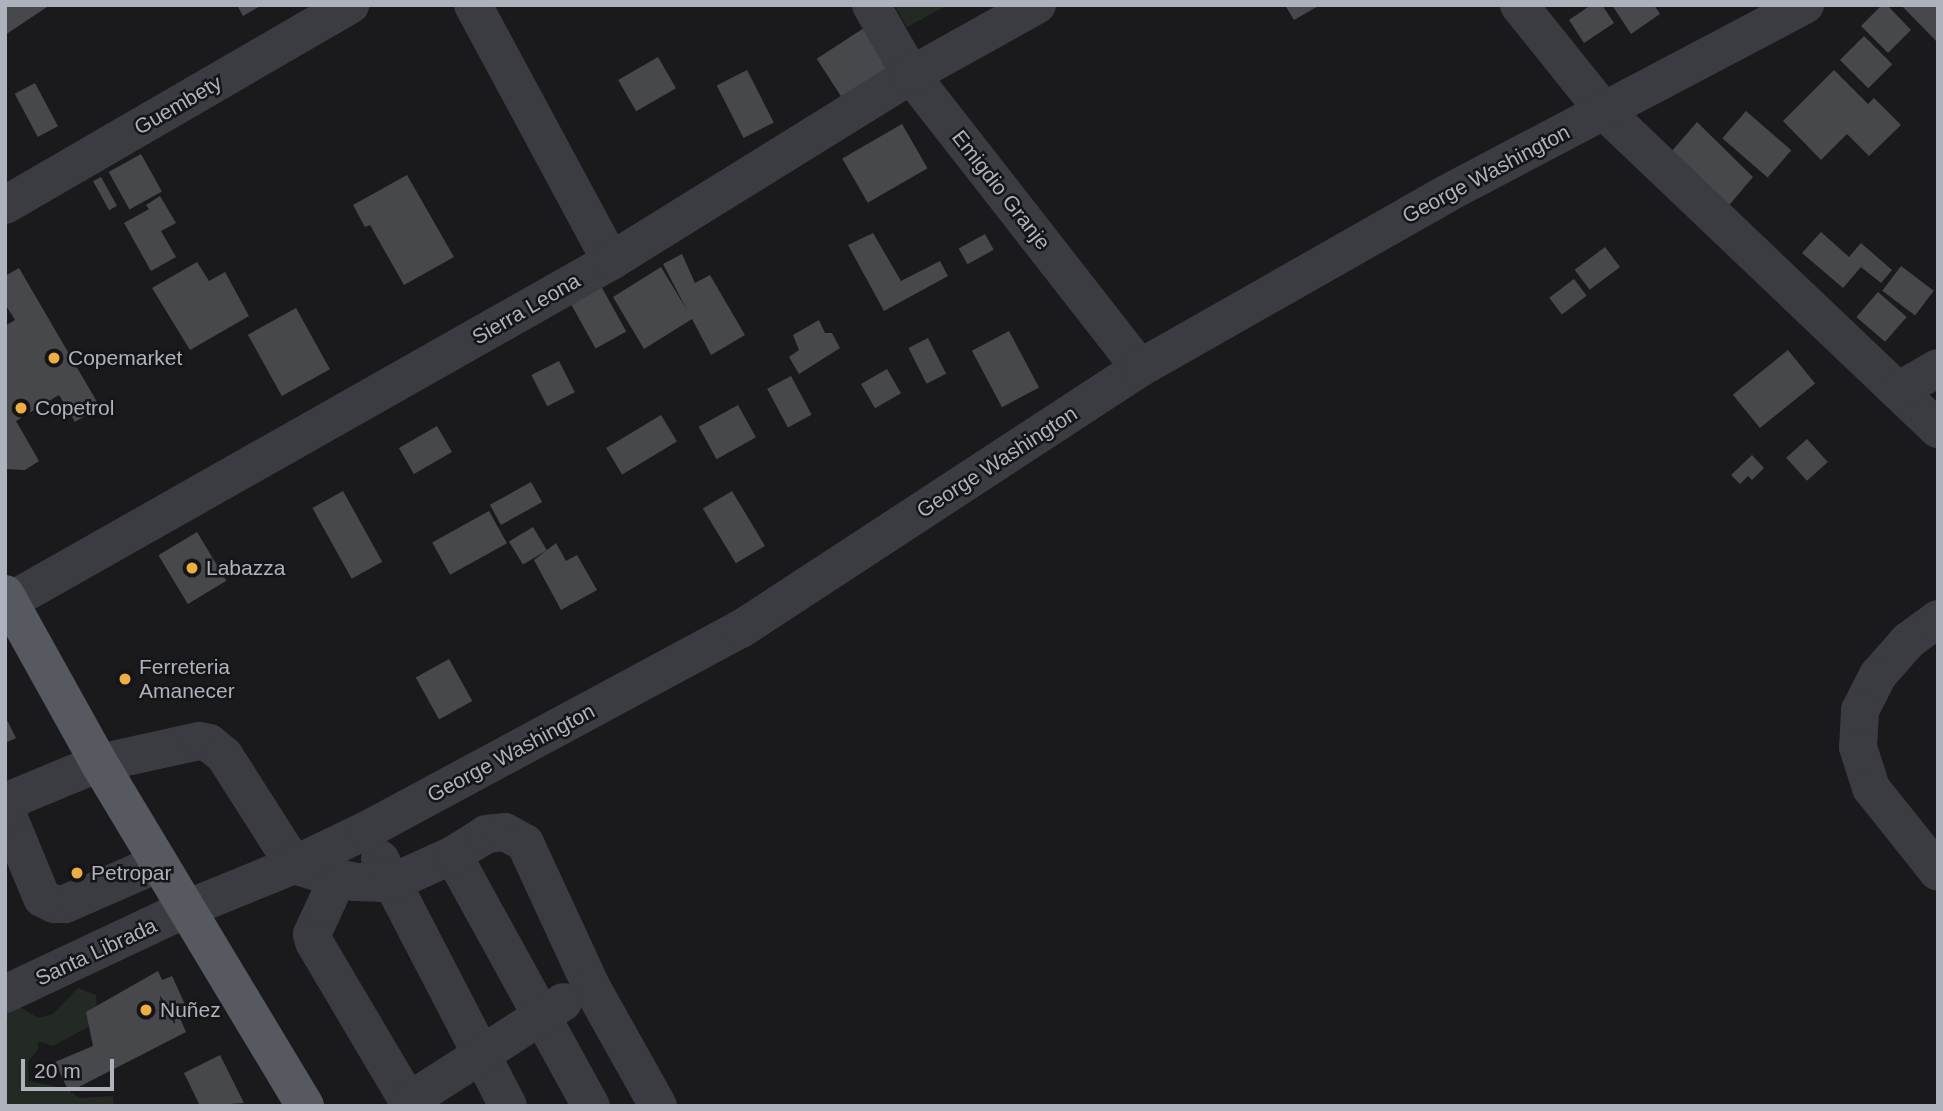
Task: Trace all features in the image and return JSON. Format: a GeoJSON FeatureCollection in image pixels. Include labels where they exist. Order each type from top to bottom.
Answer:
{"type":"FeatureCollection","features":[{"type":"Feature","properties":{"kind":"main road"},"geometry":{"type":"LineString","coordinates":[[7,600],[99,763],[305,1106]]}},
{"type":"Feature","properties":{"kind":"street","name":"Guembety"},"geometry":{"type":"LineString","coordinates":[[5,205],[351,5]]}},
{"type":"Feature","properties":{"kind":"street"},"geometry":{"type":"LineString","coordinates":[[473,5],[611,261]]}},
{"type":"Feature","properties":{"kind":"street","name":"Emigdio Granje"},"geometry":{"type":"LineString","coordinates":[[871,5],[911,75],[1140,368]]}},
{"type":"Feature","properties":{"kind":"street","name":"Sierra Leona"},"geometry":{"type":"LineString","coordinates":[[7,600],[611,261],[911,75],[1037,5]]}},
{"type":"Feature","properties":{"kind":"street"},"geometry":{"type":"LineString","coordinates":[[1519,5],[1604,111],[1938,429]]}},
{"type":"Feature","properties":{"kind":"street","name":"George Washington"},"geometry":{"type":"LineString","coordinates":[[186,909],[294,865],[367,831],[741,629],[1140,368],[1446,194],[1805,5]]}},
{"type":"Feature","properties":{"kind":"street"},"geometry":{"type":"LineString","coordinates":[[1898,391],[1938,368]]}},
{"type":"Feature","properties":{"kind":"street"},"geometry":{"type":"LineString","coordinates":[[1938,619],[1908,641],[1878,675],[1860,710],[1858,747],[1871,788],[1938,872]]}},
{"type":"Feature","properties":{"kind":"street"},"geometry":{"type":"LineString","coordinates":[[159,863],[65,904],[54,904],[42,898],[8,816],[10,806],[17,797],[99,763],[199,741],[209,743],[224,755],[294,865],[338,878],[391,883],[453,855],[486,834],[505,832],[525,843],[591,986],[658,1106]]}},
{"type":"Feature","properties":{"kind":"street"},"geometry":{"type":"LineString","coordinates":[[367,831],[391,883],[483,1052],[508,1106]]}},
{"type":"Feature","properties":{"kind":"street"},"geometry":{"type":"LineString","coordinates":[[453,855],[543,1014],[591,1106]]}},
{"type":"Feature","properties":{"kind":"street"},"geometry":{"type":"LineString","coordinates":[[338,878],[312,933],[314,942],[410,1104],[483,1052],[591,986]]}},
{"type":"Feature","properties":{"kind":"street","name":"Santa Librada"},"geometry":{"type":"LineString","coordinates":[[5,994],[186,909]]}},
{"type":"Feature","properties":{"kind":"shaded area"},"geometry":{"type":"Polygon","coordinates":[[[894,5],[948,5],[907,27],[894,5]]]}},
{"type":"Feature","properties":{"kind":"shaded area"},"geometry":{"type":"Polygon","coordinates":[[[78,988],[96,995],[97,1016],[88,1027],[53,1046],[38,1041],[38,1049],[28,1062],[29,1081],[63,1088],[80,1098],[113,1096],[114,1106],[5,1106],[5,1029],[8,1021],[5,1019],[5,1004],[10,1001],[38,1018],[53,1014],[78,988]]]}},
{"type":"Feature","properties":{"kind":"building"},"geometry":{"type":"Polygon","coordinates":[[[5,5],[50,5],[5,35],[5,5]]]}},
{"type":"Feature","properties":{"kind":"building"},"geometry":{"type":"Polygon","coordinates":[[[237,5],[262,5],[243,16],[237,5]]]}},
{"type":"Feature","properties":{"kind":"building"},"geometry":{"type":"Polygon","coordinates":[[[1285,5],[1320,5],[1294,20],[1285,5]]]}},
{"type":"Feature","properties":{"kind":"building"},"geometry":{"type":"Polygon","coordinates":[[[1591,5],[1602,5],[1614,23],[1584,43],[1569,20],[1591,5]]]}},
{"type":"Feature","properties":{"kind":"building"},"geometry":{"type":"Polygon","coordinates":[[[1612,5],[1654,5],[1660,14],[1631,34],[1612,5]]]}},
{"type":"Feature","properties":{"kind":"building"},"geometry":{"type":"Polygon","coordinates":[[[1882,5],[1887,5],[1911,30],[1888,53],[1861,26],[1882,5]]]}},
{"type":"Feature","properties":{"kind":"building"},"geometry":{"type":"Polygon","coordinates":[[[1901,5],[1938,5],[1938,43],[1901,5]]]}},
{"type":"Feature","properties":{"kind":"building"},"geometry":{"type":"Polygon","coordinates":[[[867,26],[894,67],[843,100],[817,59],[867,26]]]}},
{"type":"Feature","properties":{"kind":"building"},"geometry":{"type":"Polygon","coordinates":[[[1864,36],[1892,64],[1868,88],[1840,60],[1864,36]]]}},
{"type":"Feature","properties":{"kind":"building"},"geometry":{"type":"Polygon","coordinates":[[[658,57],[676,88],[636,111],[618,80],[658,57]]]}},
{"type":"Feature","properties":{"kind":"building"},"geometry":{"type":"Polygon","coordinates":[[[747,70],[774,123],[743,138],[717,85],[747,70]]]}},
{"type":"Feature","properties":{"kind":"building"},"geometry":{"type":"Polygon","coordinates":[[[1834,70],[1868,104],[1874,98],[1901,125],[1869,156],[1847,134],[1821,160],[1783,121],[1834,70]]]}},
{"type":"Feature","properties":{"kind":"building"},"geometry":{"type":"Polygon","coordinates":[[[35,83],[58,126],[38,137],[15,94],[35,83]]]}},
{"type":"Feature","properties":{"kind":"building"},"geometry":{"type":"Polygon","coordinates":[[[1746,111],[1791,150],[1768,178],[1722,138],[1746,111]]]}},
{"type":"Feature","properties":{"kind":"building"},"geometry":{"type":"Polygon","coordinates":[[[1697,122],[1753,177],[1725,210],[1671,152],[1697,122]]]}},
{"type":"Feature","properties":{"kind":"building"},"geometry":{"type":"Polygon","coordinates":[[[902,124],[928,168],[868,203],[842,158],[902,124]]]}},
{"type":"Feature","properties":{"kind":"building"},"geometry":{"type":"Polygon","coordinates":[[[141,154],[162,192],[129,210],[109,172],[141,154]]]}},
{"type":"Feature","properties":{"kind":"building"},"geometry":{"type":"Polygon","coordinates":[[[407,175],[454,257],[404,285],[370,225],[365,227],[353,205],[407,175]]]}},
{"type":"Feature","properties":{"kind":"building"},"geometry":{"type":"Polygon","coordinates":[[[101,177],[117,206],[109,210],[93,181],[101,177]]]}},
{"type":"Feature","properties":{"kind":"building"},"geometry":{"type":"Polygon","coordinates":[[[160,196],[176,223],[161,231],[176,257],[151,271],[124,223],[149,209],[146,205],[160,196]]]}},
{"type":"Feature","properties":{"kind":"building"},"geometry":{"type":"Polygon","coordinates":[[[1821,232],[1849,257],[1861,243],[1892,270],[1881,283],[1861,267],[1843,288],[1802,253],[1821,232]]]}},
{"type":"Feature","properties":{"kind":"building"},"geometry":{"type":"Polygon","coordinates":[[[873,233],[901,281],[940,261],[948,276],[884,311],[848,245],[873,233]]]}},
{"type":"Feature","properties":{"kind":"building"},"geometry":{"type":"Polygon","coordinates":[[[985,234],[994,250],[967,264],[959,249],[985,234]]]}},
{"type":"Feature","properties":{"kind":"building"},"geometry":{"type":"Polygon","coordinates":[[[1605,247],[1620,267],[1590,290],[1575,270],[1605,247]]]}},
{"type":"Feature","properties":{"kind":"building"},"geometry":{"type":"Polygon","coordinates":[[[682,254],[695,283],[710,275],[745,335],[711,355],[692,319],[644,349],[613,297],[661,267],[687,310],[663,264],[682,254]]]}},
{"type":"Feature","properties":{"kind":"building"},"geometry":{"type":"Polygon","coordinates":[[[197,262],[209,281],[225,272],[249,316],[190,350],[152,288],[197,262]]]}},
{"type":"Feature","properties":{"kind":"building"},"geometry":{"type":"Polygon","coordinates":[[[1901,266],[1934,291],[1915,315],[1882,291],[1901,266]]]}},
{"type":"Feature","properties":{"kind":"building"},"geometry":{"type":"Polygon","coordinates":[[[19,268],[100,407],[75,422],[59,395],[16,421],[39,461],[25,470],[5,469],[5,326],[15,320],[5,304],[5,276],[19,268]]]}},
{"type":"Feature","properties":{"kind":"building"},"geometry":{"type":"Polygon","coordinates":[[[1574,279],[1587,296],[1562,314],[1549,298],[1574,279]]]}},
{"type":"Feature","properties":{"kind":"building"},"geometry":{"type":"Polygon","coordinates":[[[601,286],[626,331],[596,348],[570,303],[601,286]]]}},
{"type":"Feature","properties":{"kind":"building"},"geometry":{"type":"Polygon","coordinates":[[[1878,292],[1907,317],[1885,342],[1856,317],[1878,292]]]}},
{"type":"Feature","properties":{"kind":"building"},"geometry":{"type":"Polygon","coordinates":[[[296,308],[330,369],[282,396],[248,335],[296,308]]]}},
{"type":"Feature","properties":{"kind":"building"},"geometry":{"type":"Polygon","coordinates":[[[819,320],[825,333],[832,333],[840,348],[799,374],[789,357],[799,350],[793,335],[819,320]]]}},
{"type":"Feature","properties":{"kind":"building"},"geometry":{"type":"Polygon","coordinates":[[[1009,331],[1039,388],[1002,407],[972,351],[1009,331]]]}},
{"type":"Feature","properties":{"kind":"building"},"geometry":{"type":"Polygon","coordinates":[[[928,338],[946,374],[927,384],[908,348],[928,338]]]}},
{"type":"Feature","properties":{"kind":"building"},"geometry":{"type":"Polygon","coordinates":[[[1788,350],[1815,383],[1760,428],[1733,395],[1788,350]]]}},
{"type":"Feature","properties":{"kind":"building"},"geometry":{"type":"Polygon","coordinates":[[[559,361],[575,392],[547,406],[531,375],[559,361]]]}},
{"type":"Feature","properties":{"kind":"building"},"geometry":{"type":"Polygon","coordinates":[[[887,369],[901,393],[875,408],[861,384],[887,369]]]}},
{"type":"Feature","properties":{"kind":"building"},"geometry":{"type":"Polygon","coordinates":[[[791,376],[812,415],[788,428],[767,389],[791,376]]]}},
{"type":"Feature","properties":{"kind":"building"},"geometry":{"type":"Polygon","coordinates":[[[738,405],[756,437],[717,459],[699,427],[738,405]]]}},
{"type":"Feature","properties":{"kind":"building"},"geometry":{"type":"Polygon","coordinates":[[[661,415],[677,442],[622,475],[606,448],[661,415]]]}},
{"type":"Feature","properties":{"kind":"building"},"geometry":{"type":"Polygon","coordinates":[[[437,426],[452,452],[414,474],[399,448],[437,426]]]}},
{"type":"Feature","properties":{"kind":"building"},"geometry":{"type":"Polygon","coordinates":[[[1807,439],[1828,462],[1807,481],[1786,458],[1807,439]]]}},
{"type":"Feature","properties":{"kind":"building"},"geometry":{"type":"Polygon","coordinates":[[[1752,455],[1764,468],[1752,480],[1748,476],[1740,484],[1731,475],[1752,455]]]}},
{"type":"Feature","properties":{"kind":"building"},"geometry":{"type":"Polygon","coordinates":[[[531,482],[542,502],[501,525],[490,505],[531,482]]]}},
{"type":"Feature","properties":{"kind":"building"},"geometry":{"type":"Polygon","coordinates":[[[343,491],[382,562],[352,579],[312,508],[343,491]]]}},
{"type":"Feature","properties":{"kind":"building"},"geometry":{"type":"Polygon","coordinates":[[[732,491],[765,546],[736,563],[703,509],[732,491]]]}},
{"type":"Feature","properties":{"kind":"building"},"geometry":{"type":"Polygon","coordinates":[[[489,511],[507,543],[450,575],[432,543],[489,511]]]}},
{"type":"Feature","properties":{"kind":"building"},"geometry":{"type":"Polygon","coordinates":[[[533,527],[547,550],[523,565],[509,541],[533,527]]]}},
{"type":"Feature","properties":{"kind":"building","name":"Labazza"},"geometry":{"type":"Polygon","coordinates":[[[197,532],[226,581],[188,604],[158,555],[197,532]]]}},
{"type":"Feature","properties":{"kind":"building"},"geometry":{"type":"Polygon","coordinates":[[[556,543],[566,561],[577,555],[597,590],[561,610],[534,560],[556,543]]]}},
{"type":"Feature","properties":{"kind":"building"},"geometry":{"type":"Polygon","coordinates":[[[449,659],[472,701],[439,719],[416,677],[449,659]]]}},
{"type":"Feature","properties":{"kind":"building"},"geometry":{"type":"Polygon","coordinates":[[[5,716],[16,738],[5,743],[5,716]]]}},
{"type":"Feature","properties":{"kind":"building"},"geometry":{"type":"Polygon","coordinates":[[[158,971],[162,980],[172,976],[188,1011],[179,1016],[186,1032],[69,1092],[55,1062],[93,1046],[86,1012],[158,971]]]}},
{"type":"Feature","properties":{"kind":"building"},"geometry":{"type":"Polygon","coordinates":[[[220,1055],[244,1103],[200,1106],[184,1073],[220,1055]]]}},
{"type":"Feature","properties":{"kind":"place","name":"Copemarket"},"geometry":{"type":"Point","coordinates":[54,358]}},
{"type":"Feature","properties":{"kind":"place","name":"Copetrol"},"geometry":{"type":"Point","coordinates":[21,408]}},
{"type":"Feature","properties":{"kind":"place","name":"Labazza"},"geometry":{"type":"Point","coordinates":[192,568]}},
{"type":"Feature","properties":{"kind":"place","name":"Ferreteria Amanecer"},"geometry":{"type":"Point","coordinates":[125,679]}},
{"type":"Feature","properties":{"kind":"place","name":"Petropar"},"geometry":{"type":"Point","coordinates":[77,873]}},
{"type":"Feature","properties":{"kind":"place","name":"Nuñez"},"geometry":{"type":"Point","coordinates":[146,1010]}}]}
